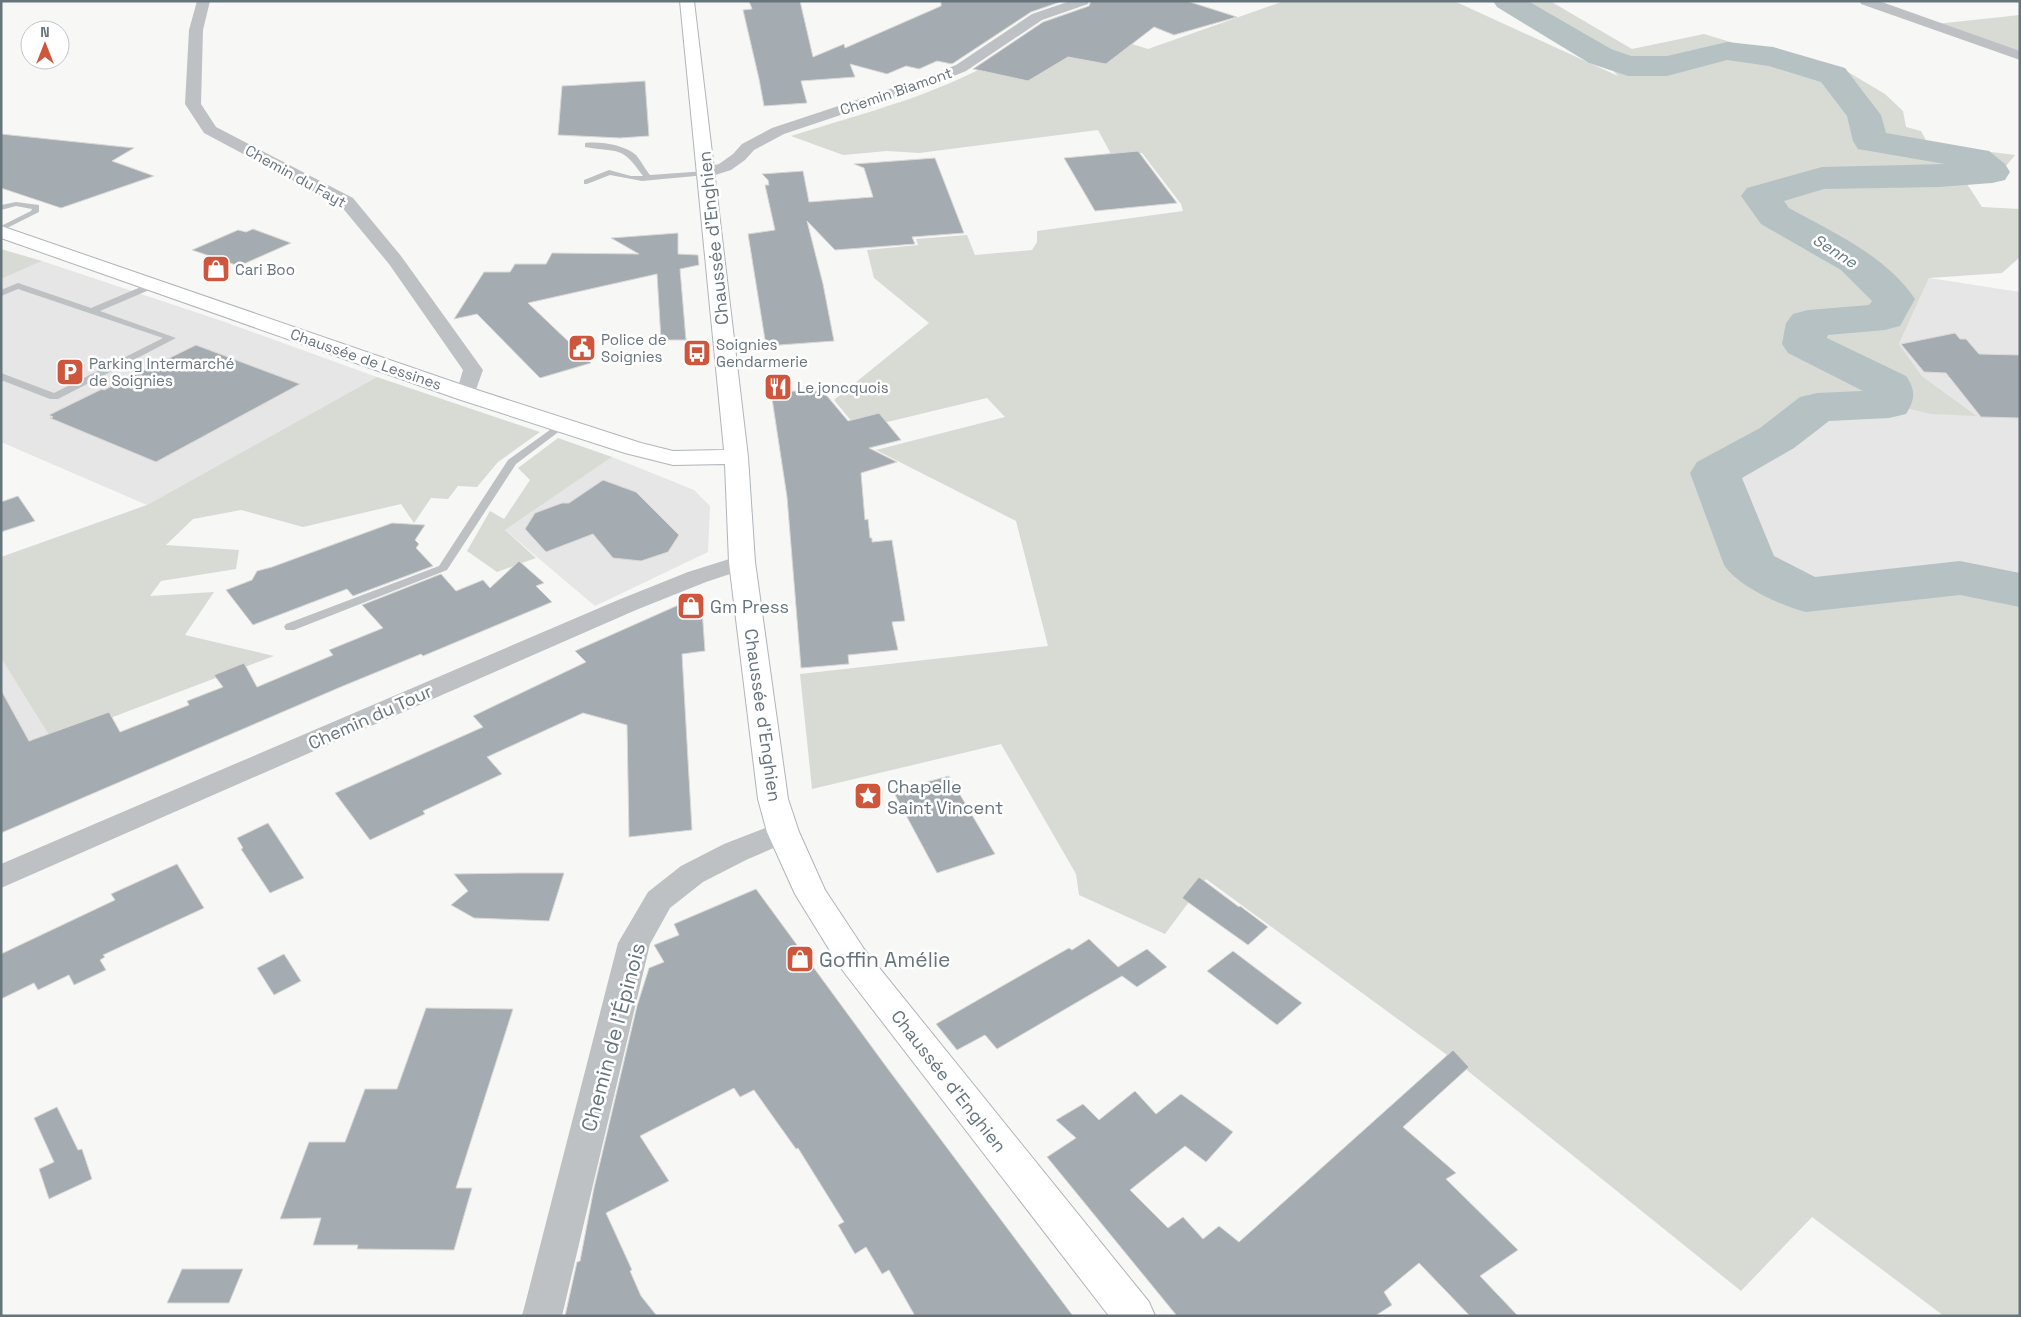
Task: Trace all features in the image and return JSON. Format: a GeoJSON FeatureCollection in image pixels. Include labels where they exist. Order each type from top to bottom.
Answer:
{"type":"FeatureCollection","features":[{"type":"Feature","properties":{"kind":"main road","name":"Chaussée d'Enghien"},"geometry":{"type":"LineString","coordinates":[[687,1],[706,173],[713,262],[720,299],[736,457],[742,562],[773,799],[783,832],[811,894],[852,958],[1134,1316]]}},
{"type":"Feature","properties":{"kind":"main road","name":"Chaussée de Lessines"},"geometry":{"type":"LineString","coordinates":[[1,231],[151,286],[466,394],[633,448],[673,458],[736,457]]}},
{"type":"Feature","properties":{"kind":"street","name":"Chemin du Fayt"},"geometry":{"type":"LineString","coordinates":[[204,1],[196,30],[193,104],[210,130],[347,202],[395,260],[473,370],[466,394]]}},
{"type":"Feature","properties":{"kind":"street","name":"Chemin Biamont"},"geometry":{"type":"LineString","coordinates":[[706,173],[725,167],[739,157],[748,147],[778,131],[934,79],[961,68],[979,58],[1037,17],[1083,1]]}},
{"type":"Feature","properties":{"kind":"street"},"geometry":{"type":"LineString","coordinates":[[1866,1],[2020,56]]}},
{"type":"Feature","properties":{"kind":"street","name":"Chemin du Tour"},"geometry":{"type":"LineString","coordinates":[[1,877],[627,605],[697,577],[742,562]]}},
{"type":"Feature","properties":{"kind":"street","name":"Chemin de l'Épinois"},"geometry":{"type":"LineString","coordinates":[[542,1316],[634,943],[659,900],[692,874],[735,852],[783,832]]}},
{"type":"Feature","properties":{"kind":"lane"},"geometry":{"type":"LineString","coordinates":[[588,145],[606,147],[626,153],[633,158],[648,178]]}},
{"type":"Feature","properties":{"kind":"lane"},"geometry":{"type":"LineString","coordinates":[[587,182],[609,172],[630,178],[706,173]]}},
{"type":"Feature","properties":{"kind":"lane"},"geometry":{"type":"LineString","coordinates":[[1,208],[16,204],[36,207],[35,212],[1,231]]}},
{"type":"Feature","properties":{"kind":"lane"},"geometry":{"type":"LineString","coordinates":[[1,293],[18,286],[171,338],[54,397],[1,376]]}},
{"type":"Feature","properties":{"kind":"lane"},"geometry":{"type":"LineString","coordinates":[[91,311],[151,286]]}},
{"type":"Feature","properties":{"kind":"lane"},"geometry":{"type":"LineString","coordinates":[[290,627],[443,568],[512,462],[561,425]]}},
{"type":"Feature","properties":{"kind":"shaded area"},"geometry":{"type":"Polygon","coordinates":[[[1284,1],[1454,1],[1618,76],[1600,56],[1507,1],[1550,1],[1632,49],[1704,34],[1734,43],[1803,56],[1848,72],[1885,94],[1903,111],[1906,127],[1921,131],[1928,144],[2015,155],[2006,166],[1967,184],[1982,207],[2020,209],[2020,257],[2002,273],[1929,278],[1899,344],[1922,376],[1977,416],[1930,414],[1889,404],[1817,407],[1777,438],[1715,473],[1751,565],[1805,595],[1960,578],[2020,590],[2020,1316],[1944,1316],[1812,1217],[1741,1291],[1458,1063],[1206,879],[1165,934],[1079,895],[1076,874],[1001,744],[812,789],[800,674],[1048,646],[1016,521],[876,450],[1005,417],[987,398],[858,429],[834,400],[929,323],[874,278],[867,250],[918,245],[916,239],[967,235],[975,255],[1032,250],[1037,242],[1037,231],[1183,211],[1181,204],[1142,153],[1111,154],[1098,130],[919,153],[887,151],[843,155],[791,136],[877,110],[964,77],[1015,48],[1052,19],[1148,49],[1284,1]]]}},
{"type":"Feature","properties":{"kind":"shaded area"},"geometry":{"type":"Polygon","coordinates":[[[2020,15],[2020,55],[1936,24],[2020,15]]]}},
{"type":"Feature","properties":{"kind":"shaded area"},"geometry":{"type":"Polygon","coordinates":[[[1,249],[42,261],[1,279],[1,249]]]}},
{"type":"Feature","properties":{"kind":"shaded area"},"geometry":{"type":"Polygon","coordinates":[[[42,261],[222,321],[377,377],[147,505],[1,442],[1,279],[42,261]]]}},
{"type":"Feature","properties":{"kind":"shaded area"},"geometry":{"type":"Polygon","coordinates":[[[1929,278],[2020,292],[2020,590],[1960,578],[1806,595],[1751,565],[1715,473],[1777,438],[1817,407],[1889,404],[1930,414],[1976,415],[1922,376],[1899,344],[1929,278]]]}},
{"type":"Feature","properties":{"kind":"shaded area"},"geometry":{"type":"Polygon","coordinates":[[[377,377],[540,432],[498,462],[477,487],[458,486],[448,499],[431,498],[414,523],[401,504],[303,527],[241,510],[193,519],[166,545],[239,550],[236,569],[161,581],[150,596],[214,592],[185,635],[274,656],[52,740],[1,658],[1,557],[147,505],[377,377]]]}},
{"type":"Feature","properties":{"kind":"shaded area"},"geometry":{"type":"Polygon","coordinates":[[[558,438],[612,457],[505,530],[536,558],[497,572],[467,551],[490,511],[504,519],[530,480],[518,468],[558,438]]]}},
{"type":"Feature","properties":{"kind":"shaded area"},"geometry":{"type":"Polygon","coordinates":[[[612,457],[694,490],[710,506],[708,552],[595,606],[505,530],[612,457]]]}},
{"type":"Feature","properties":{"kind":"shaded area"},"geometry":{"type":"Polygon","coordinates":[[[1,658],[52,740],[1,759],[1,658]]]}},
{"type":"Feature","properties":{"kind":"building"},"geometry":{"type":"Polygon","coordinates":[[[749,1],[800,1],[813,57],[844,44],[845,48],[941,6],[941,1],[1063,1],[1031,12],[952,64],[937,61],[919,69],[906,66],[887,74],[850,64],[855,77],[801,81],[807,103],[764,106],[743,10],[752,9],[749,1]]]}},
{"type":"Feature","properties":{"kind":"building"},"geometry":{"type":"Polygon","coordinates":[[[1091,1],[1187,1],[1237,17],[1174,35],[1154,27],[1106,64],[1068,57],[1028,81],[973,69],[1043,22],[1089,6],[1091,1]]]}},
{"type":"Feature","properties":{"kind":"building"},"geometry":{"type":"Polygon","coordinates":[[[645,81],[649,136],[620,138],[558,135],[562,86],[645,81]]]}},
{"type":"Feature","properties":{"kind":"building"},"geometry":{"type":"Polygon","coordinates":[[[1,134],[134,148],[112,161],[154,176],[61,208],[1,188],[1,134]]]}},
{"type":"Feature","properties":{"kind":"building"},"geometry":{"type":"Polygon","coordinates":[[[1138,151],[1177,203],[1095,211],[1064,158],[1138,151]]]}},
{"type":"Feature","properties":{"kind":"building"},"geometry":{"type":"Polygon","coordinates":[[[935,158],[964,233],[912,237],[915,244],[835,250],[807,221],[823,284],[834,341],[766,346],[748,234],[775,230],[765,185],[769,185],[768,180],[762,174],[803,171],[809,202],[873,197],[864,168],[854,164],[935,158]]]}},
{"type":"Feature","properties":{"kind":"building"},"geometry":{"type":"Polygon","coordinates":[[[253,229],[291,243],[239,266],[192,250],[238,230],[246,232],[253,229]]]}},
{"type":"Feature","properties":{"kind":"building"},"geometry":{"type":"Polygon","coordinates":[[[678,233],[678,254],[698,255],[699,265],[680,269],[686,340],[661,340],[657,274],[528,303],[591,363],[540,378],[477,314],[454,319],[484,272],[510,272],[515,264],[546,264],[552,253],[639,254],[611,238],[678,233]]]}},
{"type":"Feature","properties":{"kind":"building"},"geometry":{"type":"Polygon","coordinates":[[[1955,333],[1960,339],[1966,339],[1979,354],[2020,355],[2020,418],[1981,417],[1946,373],[1924,372],[1901,344],[1955,333]]]}},
{"type":"Feature","properties":{"kind":"building"},"geometry":{"type":"Polygon","coordinates":[[[196,345],[300,384],[156,462],[50,418],[53,417],[49,415],[196,345]]]}},
{"type":"Feature","properties":{"kind":"building"},"geometry":{"type":"Polygon","coordinates":[[[822,390],[848,421],[879,413],[901,440],[869,448],[897,462],[861,473],[865,520],[868,519],[870,538],[872,538],[872,542],[892,540],[905,621],[892,622],[898,650],[848,655],[849,664],[801,668],[787,497],[771,392],[822,390]]]}},
{"type":"Feature","properties":{"kind":"building"},"geometry":{"type":"Polygon","coordinates":[[[603,480],[636,492],[679,535],[668,552],[641,561],[613,558],[593,534],[546,552],[525,529],[535,513],[562,503],[569,503],[603,480]]]}},
{"type":"Feature","properties":{"kind":"building"},"geometry":{"type":"Polygon","coordinates":[[[18,496],[35,521],[1,532],[1,502],[18,496]]]}},
{"type":"Feature","properties":{"kind":"building"},"geometry":{"type":"Polygon","coordinates":[[[392,523],[425,525],[415,540],[419,544],[416,548],[433,566],[353,596],[347,589],[253,625],[226,590],[252,580],[257,571],[392,523]]]}},
{"type":"Feature","properties":{"kind":"building"},"geometry":{"type":"Polygon","coordinates":[[[519,561],[544,583],[536,586],[552,602],[423,656],[421,654],[343,686],[1,833],[1,690],[29,741],[109,712],[120,732],[189,705],[187,701],[223,687],[214,675],[244,663],[257,687],[333,655],[329,650],[383,628],[362,605],[441,574],[456,591],[483,580],[490,588],[519,561]]]}},
{"type":"Feature","properties":{"kind":"building"},"geometry":{"type":"Polygon","coordinates":[[[701,595],[705,651],[682,654],[692,830],[629,837],[627,725],[583,713],[487,757],[502,774],[423,811],[425,814],[370,840],[335,793],[483,727],[473,716],[586,662],[575,651],[701,595]]]}},
{"type":"Feature","properties":{"kind":"building"},"geometry":{"type":"Polygon","coordinates":[[[949,776],[995,854],[937,873],[893,791],[949,776]]]}},
{"type":"Feature","properties":{"kind":"building"},"geometry":{"type":"Polygon","coordinates":[[[268,823],[304,878],[270,893],[241,849],[243,848],[237,838],[268,823]]]}},
{"type":"Feature","properties":{"kind":"building"},"geometry":{"type":"Polygon","coordinates":[[[177,864],[204,908],[103,955],[105,957],[100,960],[106,970],[74,985],[69,975],[38,990],[34,983],[1,999],[1,954],[115,900],[111,894],[177,864]]]}},
{"type":"Feature","properties":{"kind":"building"},"geometry":{"type":"Polygon","coordinates":[[[564,873],[549,921],[474,918],[451,905],[468,891],[454,874],[564,873]]]}},
{"type":"Feature","properties":{"kind":"building"},"geometry":{"type":"Polygon","coordinates":[[[1199,877],[1268,927],[1248,945],[1182,898],[1199,877]]]}},
{"type":"Feature","properties":{"kind":"building"},"geometry":{"type":"Polygon","coordinates":[[[756,889],[1073,1316],[915,1316],[889,1270],[882,1274],[866,1247],[855,1254],[838,1225],[844,1222],[798,1148],[796,1149],[754,1090],[740,1097],[734,1088],[640,1136],[669,1181],[606,1213],[632,1270],[630,1271],[641,1296],[657,1316],[565,1316],[577,1262],[580,1261],[594,1188],[637,1006],[649,968],[664,962],[654,945],[679,935],[674,924],[756,889]]]}},
{"type":"Feature","properties":{"kind":"building"},"geometry":{"type":"Polygon","coordinates":[[[1089,939],[1118,967],[1147,949],[1167,967],[1137,987],[1122,976],[997,1049],[985,1035],[957,1050],[936,1024],[1069,948],[1072,950],[1089,939]]]}},
{"type":"Feature","properties":{"kind":"building"},"geometry":{"type":"Polygon","coordinates":[[[1233,951],[1302,1003],[1277,1025],[1207,971],[1233,951]]]}},
{"type":"Feature","properties":{"kind":"building"},"geometry":{"type":"Polygon","coordinates":[[[284,954],[301,981],[274,995],[257,968],[284,954]]]}},
{"type":"Feature","properties":{"kind":"building"},"geometry":{"type":"Polygon","coordinates":[[[426,1008],[513,1009],[456,1188],[472,1188],[454,1250],[357,1249],[358,1245],[313,1245],[321,1218],[280,1219],[309,1142],[345,1142],[365,1089],[397,1089],[426,1008]]]}},
{"type":"Feature","properties":{"kind":"building"},"geometry":{"type":"Polygon","coordinates":[[[1453,1050],[1469,1067],[1403,1127],[1456,1173],[1446,1179],[1518,1250],[1480,1276],[1518,1316],[1470,1316],[1419,1263],[1384,1292],[1392,1305],[1375,1316],[1177,1316],[1047,1157],[1076,1138],[1056,1120],[1083,1104],[1099,1120],[1135,1091],[1156,1114],[1181,1094],[1233,1132],[1206,1162],[1185,1146],[1130,1190],[1168,1228],[1183,1217],[1203,1239],[1219,1226],[1239,1242],[1453,1050]]]}},
{"type":"Feature","properties":{"kind":"building"},"geometry":{"type":"Polygon","coordinates":[[[57,1107],[78,1150],[82,1149],[92,1179],[49,1199],[39,1169],[54,1162],[34,1118],[57,1107]]]}},
{"type":"Feature","properties":{"kind":"building"},"geometry":{"type":"Polygon","coordinates":[[[182,1269],[243,1269],[229,1303],[167,1303],[182,1269]]]}},
{"type":"Feature","properties":{"kind":"waterway","name":"Senne"},"geometry":{"type":"LineString","coordinates":[[1507,1],[1600,56],[1628,66],[1667,66],[1727,51],[1773,57],[1833,75],[1864,115],[1871,141],[1976,159],[1992,172],[1939,176],[1822,178],[1760,196],[1775,216],[1855,261],[1894,299],[1885,317],[1808,323],[1804,344],[1890,386],[1889,404],[1817,407],[1777,438],[1715,473],[1751,565],[1806,595],[1960,578],[2020,590]]}},
{"type":"Feature","properties":{"kind":"place","name":"Cari Boo"},"geometry":{"type":"Point","coordinates":[216,269]}},
{"type":"Feature","properties":{"kind":"place","name":"Police de Soignies"},"geometry":{"type":"Point","coordinates":[582,348]}},
{"type":"Feature","properties":{"kind":"place","name":"Soignies Gendarmerie"},"geometry":{"type":"Point","coordinates":[697,353]}},
{"type":"Feature","properties":{"kind":"place","name":"Parking Intermarché de Soignies"},"geometry":{"type":"Point","coordinates":[70,372]}},
{"type":"Feature","properties":{"kind":"place","name":"Le joncquois"},"geometry":{"type":"Point","coordinates":[778,387]}},
{"type":"Feature","properties":{"kind":"place","name":"Gm Press"},"geometry":{"type":"Point","coordinates":[691,606]}},
{"type":"Feature","properties":{"kind":"place","name":"Chapelle Saint Vincent"},"geometry":{"type":"Point","coordinates":[868,796]}},
{"type":"Feature","properties":{"kind":"place","name":"Goffin Amélie"},"geometry":{"type":"Point","coordinates":[800,959]}}]}
